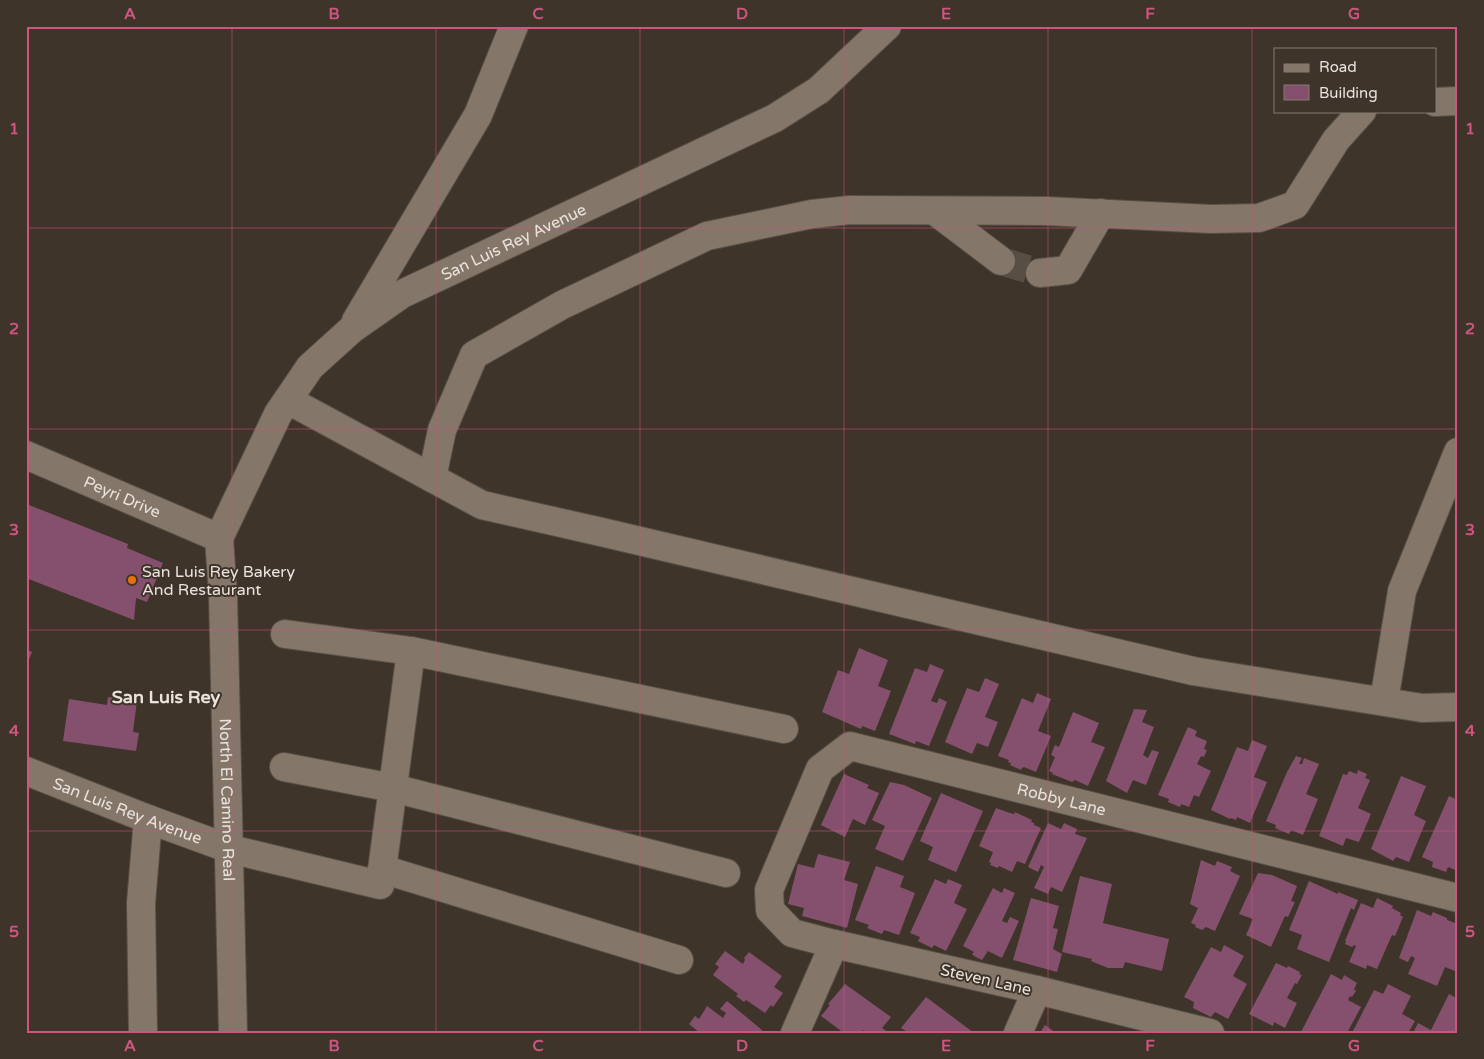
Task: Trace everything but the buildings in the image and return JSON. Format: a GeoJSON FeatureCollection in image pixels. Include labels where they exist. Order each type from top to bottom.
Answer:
{"type":"FeatureCollection","features":[{"type":"Feature","properties":{"kind":"street"},"geometry":{"type":"LineString","coordinates":[[352,329],[478,115],[514,26]]}},
{"type":"Feature","properties":{"kind":"street","name":"San Luis Rey Avenue"},"geometry":{"type":"LineString","coordinates":[[218,538],[278,414],[310,367],[352,329],[402,294],[775,118],[819,90],[887,26]]}},
{"type":"Feature","properties":{"kind":"street"},"geometry":{"type":"LineString","coordinates":[[1436,102],[1458,101]]}},
{"type":"Feature","properties":{"kind":"street"},"geometry":{"type":"LineString","coordinates":[[432,478],[442,430],[474,355],[562,306],[707,236],[812,214],[850,210],[1046,211],[1211,219],[1259,218],[1295,205],[1336,140],[1361,112]]}},
{"type":"Feature","properties":{"kind":"street"},"geometry":{"type":"LineString","coordinates":[[935,211],[1001,261]]}},
{"type":"Feature","properties":{"kind":"street"},"geometry":{"type":"LineString","coordinates":[[1040,273],[1068,270],[1101,213]]}},
{"type":"Feature","properties":{"kind":"street"},"geometry":{"type":"LineString","coordinates":[[288,400],[482,505],[597,530],[1193,671],[1422,708],[1458,707]]}},
{"type":"Feature","properties":{"kind":"street"},"geometry":{"type":"LineString","coordinates":[[1384,701],[1402,591],[1458,452]]}},
{"type":"Feature","properties":{"kind":"street","name":"Peyri Drive"},"geometry":{"type":"LineString","coordinates":[[26,456],[218,538]]}},
{"type":"Feature","properties":{"kind":"street","name":"North El Camino Real"},"geometry":{"type":"LineString","coordinates":[[218,538],[223,595],[233,1033]]}},
{"type":"Feature","properties":{"kind":"street"},"geometry":{"type":"LineString","coordinates":[[286,634],[411,651],[784,729]]}},
{"type":"Feature","properties":{"kind":"street"},"geometry":{"type":"LineString","coordinates":[[411,651],[382,869],[679,960]]}},
{"type":"Feature","properties":{"kind":"street","name":"Robby Lane"},"geometry":{"type":"LineString","coordinates":[[770,910],[769,890],[820,769],[850,746],[1458,898]]}},
{"type":"Feature","properties":{"kind":"street"},"geometry":{"type":"LineString","coordinates":[[284,767],[393,788],[726,873]]}},
{"type":"Feature","properties":{"kind":"street","name":"San Luis Rey Avenue"},"geometry":{"type":"LineString","coordinates":[[26,771],[230,849],[380,885],[382,869]]}},
{"type":"Feature","properties":{"kind":"street"},"geometry":{"type":"LineString","coordinates":[[142,1033],[141,903],[148,819]]}},
{"type":"Feature","properties":{"kind":"street","name":"Steven Lane"},"geometry":{"type":"LineString","coordinates":[[770,910],[792,933],[1037,990],[1210,1033]]}},
{"type":"Feature","properties":{"kind":"street"},"geometry":{"type":"LineString","coordinates":[[795,1033],[834,944]]}},
{"type":"Feature","properties":{"kind":"street"},"geometry":{"type":"LineString","coordinates":[[1018,1033],[1037,990]]}},
{"type":"Feature","properties":{"kind":"tunnel"},"geometry":{"type":"LineString","coordinates":[[1001,261],[1040,273]]}},
{"type":"Feature","properties":{"kind":"place","name":"San Luis Rey Bakery And Restaurant"},"geometry":{"type":"Point","coordinates":[132,580]}},
{"type":"Feature","properties":{"kind":"district","name":"San Luis Rey"},"geometry":{"type":"Point","coordinates":[166,697]}}]}
